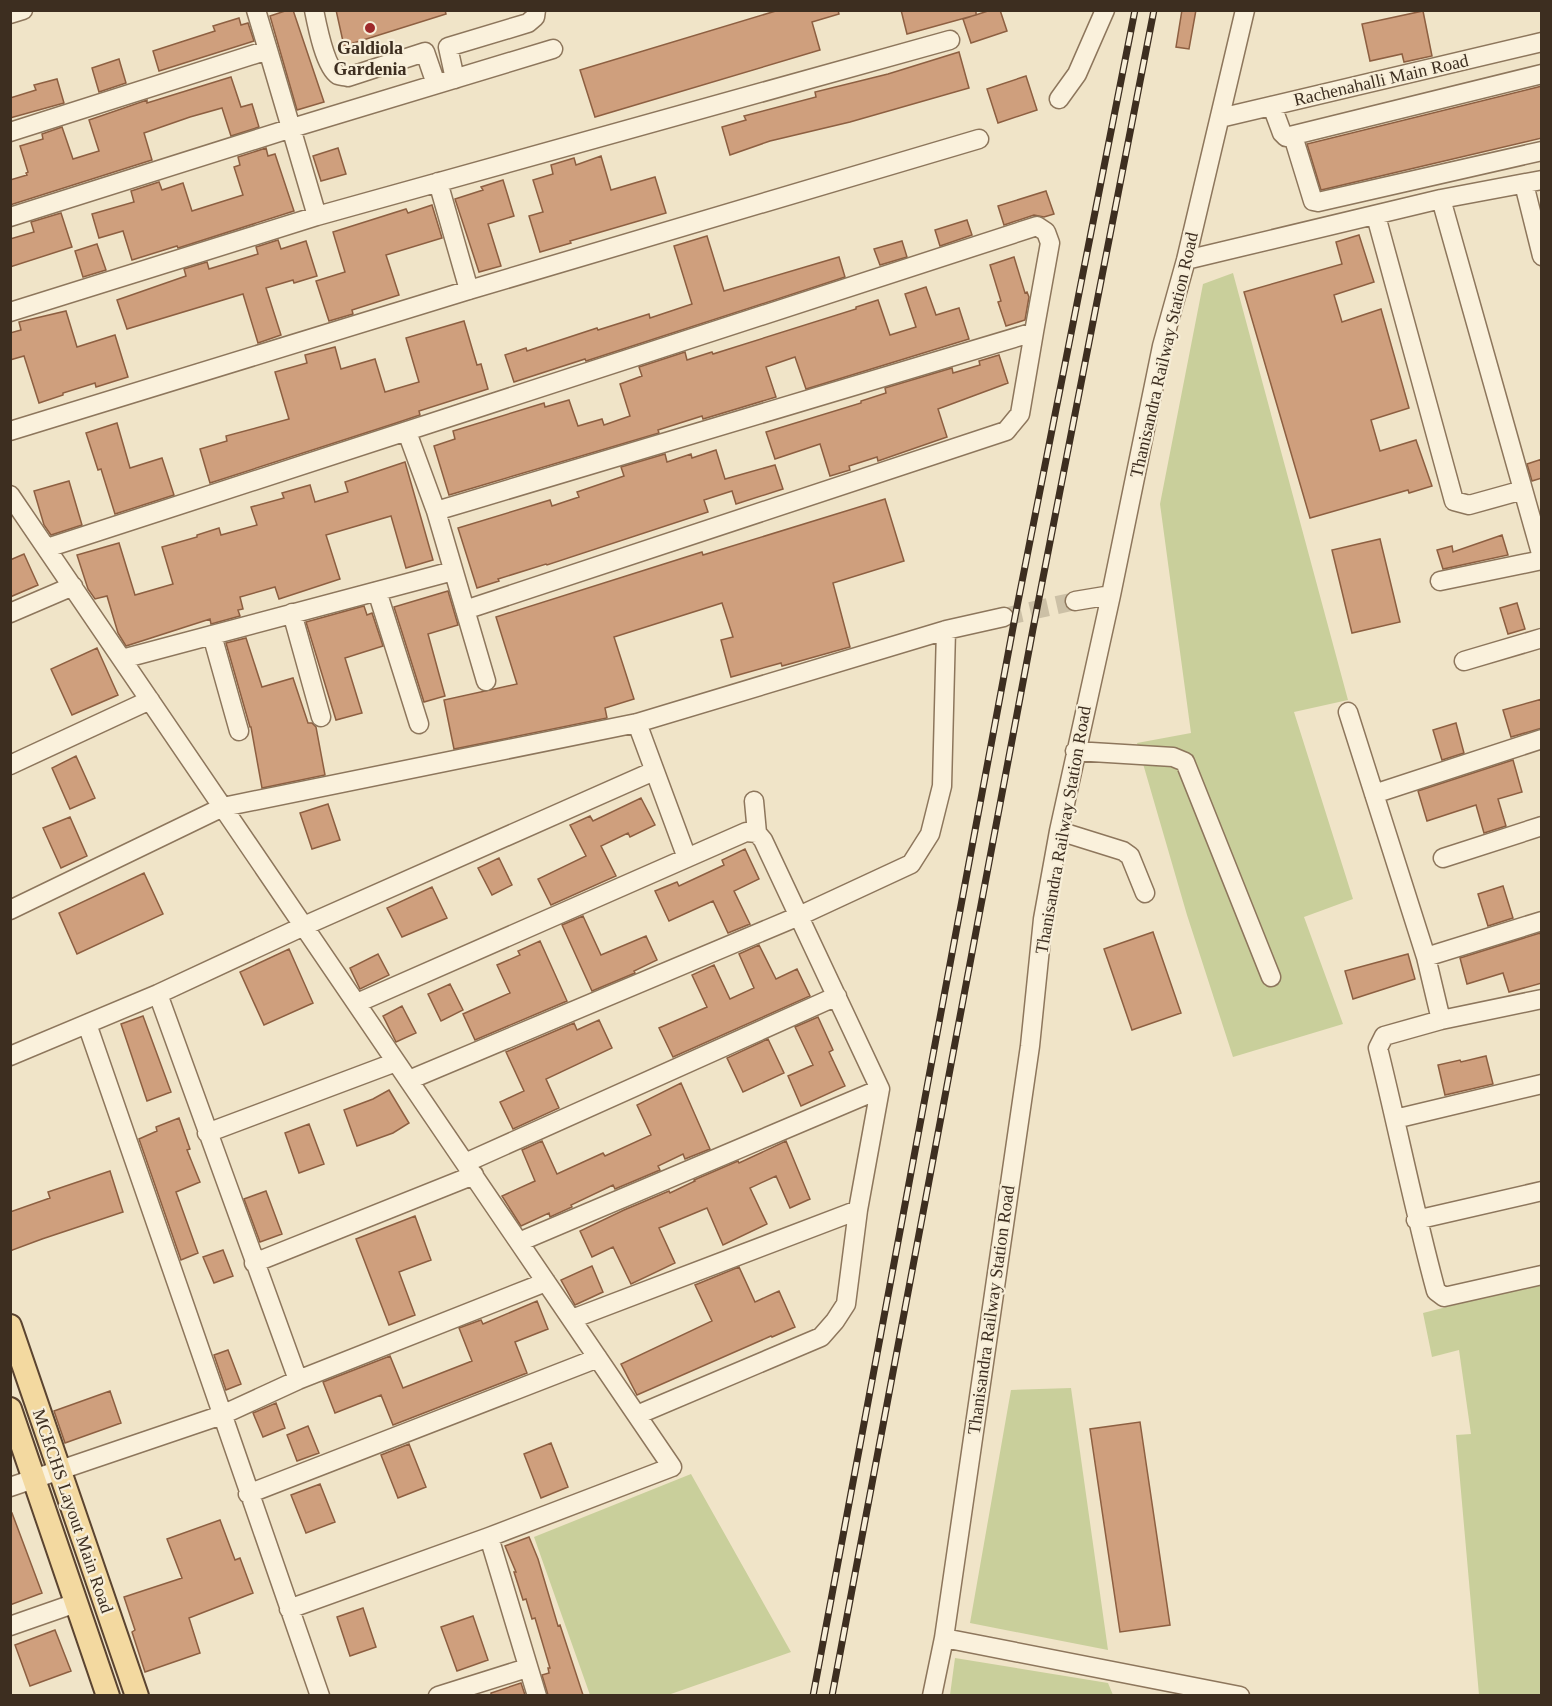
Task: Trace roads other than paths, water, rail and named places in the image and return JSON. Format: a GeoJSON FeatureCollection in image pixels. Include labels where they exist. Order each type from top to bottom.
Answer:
{"type":"FeatureCollection","features":[{"type":"Feature","properties":{"kind":"main road","name":"MCECHS Layout Main Road"},"geometry":{"type":"LineString","coordinates":[[10,1326],[137,1695]]}},
{"type":"Feature","properties":{"kind":"main road","name":"MCECHS Layout Main Road"},"geometry":{"type":"LineString","coordinates":[[10,1409],[108,1695]]}},
{"type":"Feature","properties":{"kind":"street"},"geometry":{"type":"LineString","coordinates":[[10,14],[23,10]]}},
{"type":"Feature","properties":{"kind":"street"},"geometry":{"type":"LineString","coordinates":[[256,10],[317,216]]}},
{"type":"Feature","properties":{"kind":"street"},"geometry":{"type":"LineString","coordinates":[[314,10],[322,45],[332,68],[338,75],[348,77],[425,52],[436,84]]}},
{"type":"Feature","properties":{"kind":"street"},"geometry":{"type":"LineString","coordinates":[[455,78],[448,47],[528,22],[535,17],[536,10]]}},
{"type":"Feature","properties":{"kind":"street"},"geometry":{"type":"LineString","coordinates":[[1059,99],[1077,74],[1105,10]]}},
{"type":"Feature","properties":{"kind":"street","name":"Thanisandra Railway Station Road"},"geometry":{"type":"LineString","coordinates":[[932,1695],[944,1638],[1030,1046],[1043,920],[1059,831],[1111,595],[1162,346],[1186,260],[1245,10]]}},
{"type":"Feature","properties":{"kind":"street"},"geometry":{"type":"LineString","coordinates":[[10,312],[317,216],[950,40]]}},
{"type":"Feature","properties":{"kind":"street","name":"Rachenahalli Main Road"},"geometry":{"type":"LineString","coordinates":[[1220,118],[1542,42]]}},
{"type":"Feature","properties":{"kind":"street"},"geometry":{"type":"LineString","coordinates":[[10,217],[553,49]]}},
{"type":"Feature","properties":{"kind":"street"},"geometry":{"type":"LineString","coordinates":[[10,132],[267,50]]}},
{"type":"Feature","properties":{"kind":"street"},"geometry":{"type":"LineString","coordinates":[[1272,106],[1282,133],[1286,137],[1542,74]]}},
{"type":"Feature","properties":{"kind":"street"},"geometry":{"type":"LineString","coordinates":[[1293,136],[1313,201],[1318,202],[1542,151]]}},
{"type":"Feature","properties":{"kind":"street"},"geometry":{"type":"LineString","coordinates":[[10,431],[469,290],[979,139]]}},
{"type":"Feature","properties":{"kind":"street"},"geometry":{"type":"LineString","coordinates":[[438,182],[469,290]]}},
{"type":"Feature","properties":{"kind":"street"},"geometry":{"type":"LineString","coordinates":[[1186,260],[1441,200],[1533,182],[1542,256]]}},
{"type":"Feature","properties":{"kind":"street"},"geometry":{"type":"LineString","coordinates":[[1440,581],[1542,559],[1441,200]]}},
{"type":"Feature","properties":{"kind":"street"},"geometry":{"type":"LineString","coordinates":[[1376,216],[1454,501],[1469,505],[1523,490]]}},
{"type":"Feature","properties":{"kind":"street"},"geometry":{"type":"LineString","coordinates":[[47,548],[1037,226],[1046,232],[1050,243],[1020,414],[1006,431],[465,610]]}},
{"type":"Feature","properties":{"kind":"street"},"geometry":{"type":"LineString","coordinates":[[436,511],[1035,332]]}},
{"type":"Feature","properties":{"kind":"street"},"geometry":{"type":"LineString","coordinates":[[407,432],[436,511],[486,681]]}},
{"type":"Feature","properties":{"kind":"street"},"geometry":{"type":"LineString","coordinates":[[10,495],[672,1467],[489,1537],[289,1609]]}},
{"type":"Feature","properties":{"kind":"street"},"geometry":{"type":"LineString","coordinates":[[122,659],[453,571]]}},
{"type":"Feature","properties":{"kind":"street"},"geometry":{"type":"LineString","coordinates":[[10,613],[73,586]]}},
{"type":"Feature","properties":{"kind":"street"},"geometry":{"type":"LineString","coordinates":[[377,591],[419,724]]}},
{"type":"Feature","properties":{"kind":"street"},"geometry":{"type":"LineString","coordinates":[[1075,601],[1111,595]]}},
{"type":"Feature","properties":{"kind":"street"},"geometry":{"type":"LineString","coordinates":[[292,613],[321,717]]}},
{"type":"Feature","properties":{"kind":"street"},"geometry":{"type":"LineString","coordinates":[[10,910],[223,807],[637,723],[946,630],[1004,617]]}},
{"type":"Feature","properties":{"kind":"street"},"geometry":{"type":"LineString","coordinates":[[409,1080],[799,916],[911,864],[930,834],[942,786],[946,630]]}},
{"type":"Feature","properties":{"kind":"street"},"geometry":{"type":"LineString","coordinates":[[212,635],[239,730]]}},
{"type":"Feature","properties":{"kind":"street"},"geometry":{"type":"LineString","coordinates":[[1464,661],[1542,639]]}},
{"type":"Feature","properties":{"kind":"street"},"geometry":{"type":"LineString","coordinates":[[10,765],[150,700]]}},
{"type":"Feature","properties":{"kind":"street"},"geometry":{"type":"LineString","coordinates":[[1348,712],[1426,957],[1441,1020]]}},
{"type":"Feature","properties":{"kind":"street"},"geometry":{"type":"LineString","coordinates":[[637,723],[687,858]]}},
{"type":"Feature","properties":{"kind":"street"},"geometry":{"type":"LineString","coordinates":[[1374,794],[1542,739]]}},
{"type":"Feature","properties":{"kind":"street"},"geometry":{"type":"LineString","coordinates":[[1075,751],[1173,757],[1185,762],[1270,977]]}},
{"type":"Feature","properties":{"kind":"street"},"geometry":{"type":"LineString","coordinates":[[10,1056],[158,994],[304,926],[654,771]]}},
{"type":"Feature","properties":{"kind":"street"},"geometry":{"type":"LineString","coordinates":[[637,1415],[821,1337],[846,1304],[858,1210],[880,1089],[763,840],[757,833],[754,801]]}},
{"type":"Feature","properties":{"kind":"street"},"geometry":{"type":"LineString","coordinates":[[1443,858],[1542,826]]}},
{"type":"Feature","properties":{"kind":"street"},"geometry":{"type":"LineString","coordinates":[[357,1003],[746,831],[757,833]]}},
{"type":"Feature","properties":{"kind":"street"},"geometry":{"type":"LineString","coordinates":[[1059,831],[1123,851],[1130,856],[1144,893]]}},
{"type":"Feature","properties":{"kind":"street"},"geometry":{"type":"LineString","coordinates":[[1426,957],[1542,921]]}},
{"type":"Feature","properties":{"kind":"street"},"geometry":{"type":"LineString","coordinates":[[158,994],[298,1380]]}},
{"type":"Feature","properties":{"kind":"street"},"geometry":{"type":"LineString","coordinates":[[254,1263],[469,1169],[837,996]]}},
{"type":"Feature","properties":{"kind":"street"},"geometry":{"type":"LineString","coordinates":[[1542,999],[1441,1020],[1384,1036],[1378,1048],[1416,1220],[1436,1291],[1444,1297],[1542,1275]]}},
{"type":"Feature","properties":{"kind":"street"},"geometry":{"type":"LineString","coordinates":[[87,1024],[248,1494],[320,1695]]}},
{"type":"Feature","properties":{"kind":"street"},"geometry":{"type":"LineString","coordinates":[[207,1133],[396,1062]]}},
{"type":"Feature","properties":{"kind":"street"},"geometry":{"type":"LineString","coordinates":[[1395,1119],[1542,1084]]}},
{"type":"Feature","properties":{"kind":"street"},"geometry":{"type":"LineString","coordinates":[[519,1242],[880,1089]]}},
{"type":"Feature","properties":{"kind":"street"},"geometry":{"type":"LineString","coordinates":[[1416,1220],[1542,1191]]}},
{"type":"Feature","properties":{"kind":"street"},"geometry":{"type":"LineString","coordinates":[[572,1319],[858,1210]]}},
{"type":"Feature","properties":{"kind":"street"},"geometry":{"type":"LineString","coordinates":[[10,1486],[222,1414],[298,1380],[546,1282]]}},
{"type":"Feature","properties":{"kind":"street"},"geometry":{"type":"LineString","coordinates":[[248,1494],[598,1358]]}},
{"type":"Feature","properties":{"kind":"street"},"geometry":{"type":"LineString","coordinates":[[489,1537],[537,1695]]}},
{"type":"Feature","properties":{"kind":"street"},"geometry":{"type":"LineString","coordinates":[[10,1626],[76,1603]]}},
{"type":"Feature","properties":{"kind":"street"},"geometry":{"type":"LineString","coordinates":[[944,1638],[1240,1695]]}},
{"type":"Feature","properties":{"kind":"street"},"geometry":{"type":"LineString","coordinates":[[438,1695],[527,1668]]}},
{"type":"Feature","properties":{"kind":"tunnel"},"geometry":{"type":"LineString","coordinates":[[1004,617],[1075,601]]}},
{"type":"Feature","properties":{"kind":"railway"},"geometry":{"type":"LineString","coordinates":[[813,1696],[1015,617],[1135,10]]}},
{"type":"Feature","properties":{"kind":"railway"},"geometry":{"type":"LineString","coordinates":[[832,1696],[1033,629],[1154,10]]}},
{"type":"Feature","properties":{"kind":"place","name":"Galdiola Gardenia"},"geometry":{"type":"Point","coordinates":[370,28]}}]}
